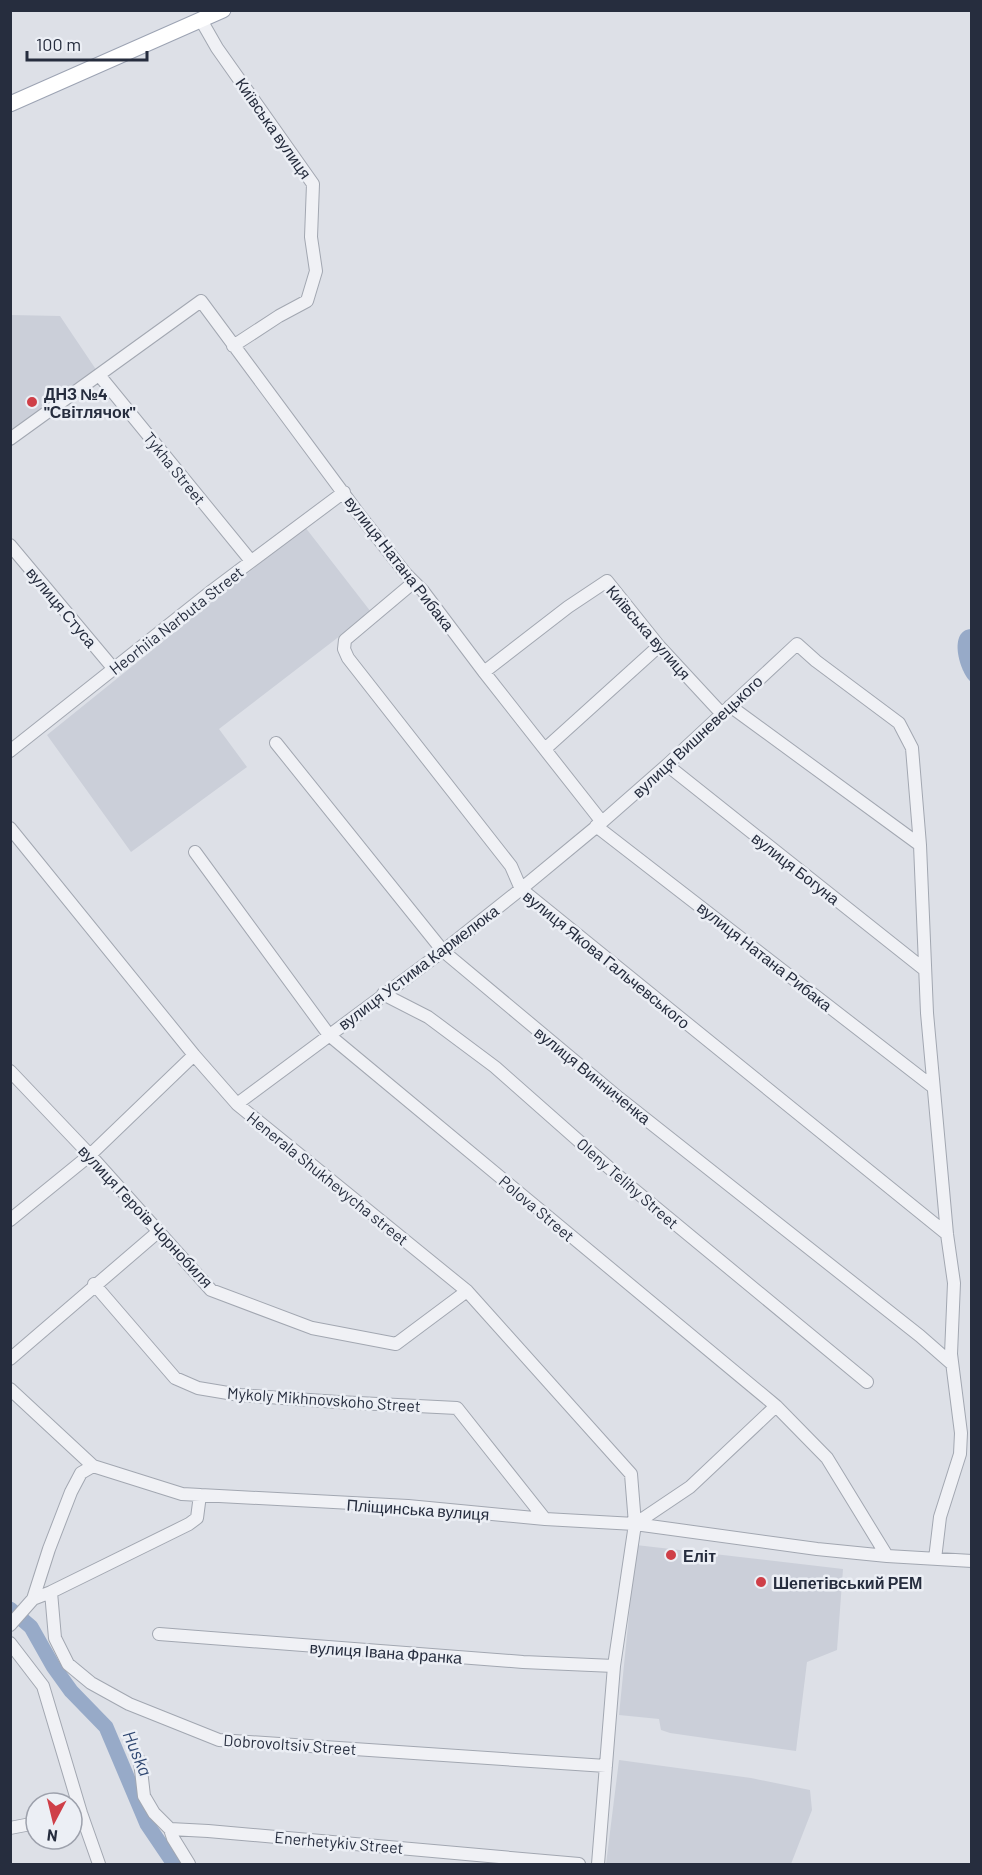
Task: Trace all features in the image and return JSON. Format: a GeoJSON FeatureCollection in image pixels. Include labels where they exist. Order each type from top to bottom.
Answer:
{"type":"FeatureCollection","features":[{"type":"Feature","properties":{"kind":"main road"},"geometry":{"type":"LineString","coordinates":[[10,104],[223,10]]}},
{"type":"Feature","properties":{"kind":"street","name":"Київська вулиця"},"geometry":{"type":"LineString","coordinates":[[201,20],[217,48],[313,184],[311,237],[316,270],[307,302],[279,316],[233,346]]}},
{"type":"Feature","properties":{"kind":"street","name":"вулиця Натана Рибака"},"geometry":{"type":"LineString","coordinates":[[99,375],[201,302],[392,557],[442,616],[545,749],[599,824],[933,1087]]}},
{"type":"Feature","properties":{"kind":"street"},"geometry":{"type":"LineString","coordinates":[[10,439],[99,375]]}},
{"type":"Feature","properties":{"kind":"street","name":"Tykha Street"},"geometry":{"type":"LineString","coordinates":[[99,375],[251,561]]}},
{"type":"Feature","properties":{"kind":"street","name":"Heorhiia Narbuta Street"},"geometry":{"type":"LineString","coordinates":[[10,751],[113,668],[344,492]]}},
{"type":"Feature","properties":{"kind":"street","name":"вулиця Стуса"},"geometry":{"type":"LineString","coordinates":[[10,545],[113,668]]}},
{"type":"Feature","properties":{"kind":"street","name":"Київська вулиця"},"geometry":{"type":"LineString","coordinates":[[484,672],[568,607],[607,581],[659,646],[726,710],[920,845]]}},
{"type":"Feature","properties":{"kind":"street","name":"вулиця Якова Гальчевського"},"geometry":{"type":"LineString","coordinates":[[414,582],[345,640],[344,649],[348,658],[511,866],[521,889],[947,1234]]}},
{"type":"Feature","properties":{"kind":"street","name":"вулиця Вишневецького"},"geometry":{"type":"LineString","coordinates":[[599,824],[667,765],[797,644],[816,661],[899,723],[912,748],[920,845]]}},
{"type":"Feature","properties":{"kind":"street"},"geometry":{"type":"LineString","coordinates":[[545,749],[659,646]]}},
{"type":"Feature","properties":{"kind":"street","name":"вулиця Винниченка"},"geometry":{"type":"LineString","coordinates":[[276,743],[443,951],[619,1098],[920,1336],[952,1364]]}},
{"type":"Feature","properties":{"kind":"street","name":"вулиця Богуна"},"geometry":{"type":"LineString","coordinates":[[667,765],[925,970]]}},
{"type":"Feature","properties":{"kind":"street","name":"вулиця Устима Кармелюка"},"geometry":{"type":"LineString","coordinates":[[237,1104],[443,951],[599,824]]}},
{"type":"Feature","properties":{"kind":"street","name":"Henerala Shukhevycha street"},"geometry":{"type":"LineString","coordinates":[[10,828],[194,1055],[237,1104],[467,1291],[631,1474],[635,1524]]}},
{"type":"Feature","properties":{"kind":"street"},"geometry":{"type":"LineString","coordinates":[[920,845],[933,1087],[947,1234],[954,1282],[950,1345],[960,1413],[961,1443],[957,1465],[943,1505],[935,1559]]}},
{"type":"Feature","properties":{"kind":"street","name":"Polova Street"},"geometry":{"type":"LineString","coordinates":[[195,852],[329,1035],[776,1406],[827,1458],[887,1556]]}},
{"type":"Feature","properties":{"kind":"street","name":"Oleny Telihy Street"},"geometry":{"type":"LineString","coordinates":[[383,994],[428,1017],[495,1067],[632,1188],[867,1382]]}},
{"type":"Feature","properties":{"kind":"street"},"geometry":{"type":"LineString","coordinates":[[10,1220],[90,1155],[194,1055]]}},
{"type":"Feature","properties":{"kind":"street","name":"вулиця Героїв Чорнобиля"},"geometry":{"type":"LineString","coordinates":[[10,1071],[90,1155],[212,1290],[312,1328],[396,1344],[467,1291]]}},
{"type":"Feature","properties":{"kind":"street"},"geometry":{"type":"LineString","coordinates":[[10,1359],[94,1284],[159,1231]]}},
{"type":"Feature","properties":{"kind":"street","name":"Mykoly Mikhnovskoho Street"},"geometry":{"type":"LineString","coordinates":[[94,1284],[176,1378],[198,1388],[251,1396],[457,1408],[545,1519]]}},
{"type":"Feature","properties":{"kind":"street","name":"Пліщинська вулиця"},"geometry":{"type":"LineString","coordinates":[[10,1389],[93,1466],[182,1494],[408,1506],[545,1519],[635,1524],[817,1549],[972,1561]]}},
{"type":"Feature","properties":{"kind":"street"},"geometry":{"type":"LineString","coordinates":[[598,1864],[614,1666],[635,1524],[690,1487],[776,1406]]}},
{"type":"Feature","properties":{"kind":"street"},"geometry":{"type":"LineString","coordinates":[[12,1623],[29,1603],[71,1492],[81,1473],[93,1466]]}},
{"type":"Feature","properties":{"kind":"street"},"geometry":{"type":"LineString","coordinates":[[29,1603],[189,1524],[197,1518],[200,1495]]}},
{"type":"Feature","properties":{"kind":"street","name":"Dobrovoltsiv Street"},"geometry":{"type":"LineString","coordinates":[[51,1592],[55,1638],[68,1664],[91,1683],[129,1704],[219,1740],[606,1766]]}},
{"type":"Feature","properties":{"kind":"street","name":"вулиця Івана Франка"},"geometry":{"type":"LineString","coordinates":[[159,1634],[523,1662],[614,1666]]}},
{"type":"Feature","properties":{"kind":"street"},"geometry":{"type":"LineString","coordinates":[[10,1643],[43,1686],[70,1791]]}},
{"type":"Feature","properties":{"kind":"street"},"geometry":{"type":"LineString","coordinates":[[140,1761],[144,1796],[154,1813],[170,1829],[189,1864]]}},
{"type":"Feature","properties":{"kind":"street","name":"Enerhetykiv Street"},"geometry":{"type":"LineString","coordinates":[[170,1829],[208,1830],[579,1864]]}},
{"type":"Feature","properties":{"kind":"street"},"geometry":{"type":"LineString","coordinates":[[84,1831],[99,1864]]}},
{"type":"Feature","properties":{"kind":"shaded area","name":"ДНЗ №4 \"Світлячок\""},"geometry":{"type":"Polygon","coordinates":[[[11,315],[60,316],[97,371],[11,432],[11,315]]]}},
{"type":"Feature","properties":{"kind":"shaded area"},"geometry":{"type":"Polygon","coordinates":[[[305,527],[371,612],[219,729],[247,767],[131,852],[47,735],[305,527]]]}},
{"type":"Feature","properties":{"kind":"shaded area"},"geometry":{"type":"Polygon","coordinates":[[[636,1545],[843,1569],[837,1650],[807,1662],[796,1751],[670,1733],[661,1730],[659,1719],[619,1715],[636,1545]]]}},
{"type":"Feature","properties":{"kind":"shaded area"},"geometry":{"type":"Polygon","coordinates":[[[619,1760],[751,1778],[810,1790],[812,1810],[791,1864],[606,1864],[619,1760]]]}},
{"type":"Feature","properties":{"kind":"green space"},"geometry":{"type":"Polygon","coordinates":[[[147,1834],[168,1838],[184,1864],[166,1864],[147,1834]]]}},
{"type":"Feature","properties":{"kind":"water"},"geometry":{"type":"Polygon","coordinates":[[[972,629],[971,682],[963,670],[958,644],[964,631],[972,629]]]}},
{"type":"Feature","properties":{"kind":"waterway","name":"Huska"},"geometry":{"type":"LineString","coordinates":[[10,1609],[31,1627],[53,1666],[71,1691],[106,1727],[147,1824],[174,1864]]}},
{"type":"Feature","properties":{"kind":"place","name":"ДНЗ №4 \"Світлячок\""},"geometry":{"type":"Point","coordinates":[32,402]}},
{"type":"Feature","properties":{"kind":"place","name":"Еліт"},"geometry":{"type":"Point","coordinates":[671,1555]}},
{"type":"Feature","properties":{"kind":"place","name":"Шепетівський РЕМ"},"geometry":{"type":"Point","coordinates":[761,1582]}}]}
